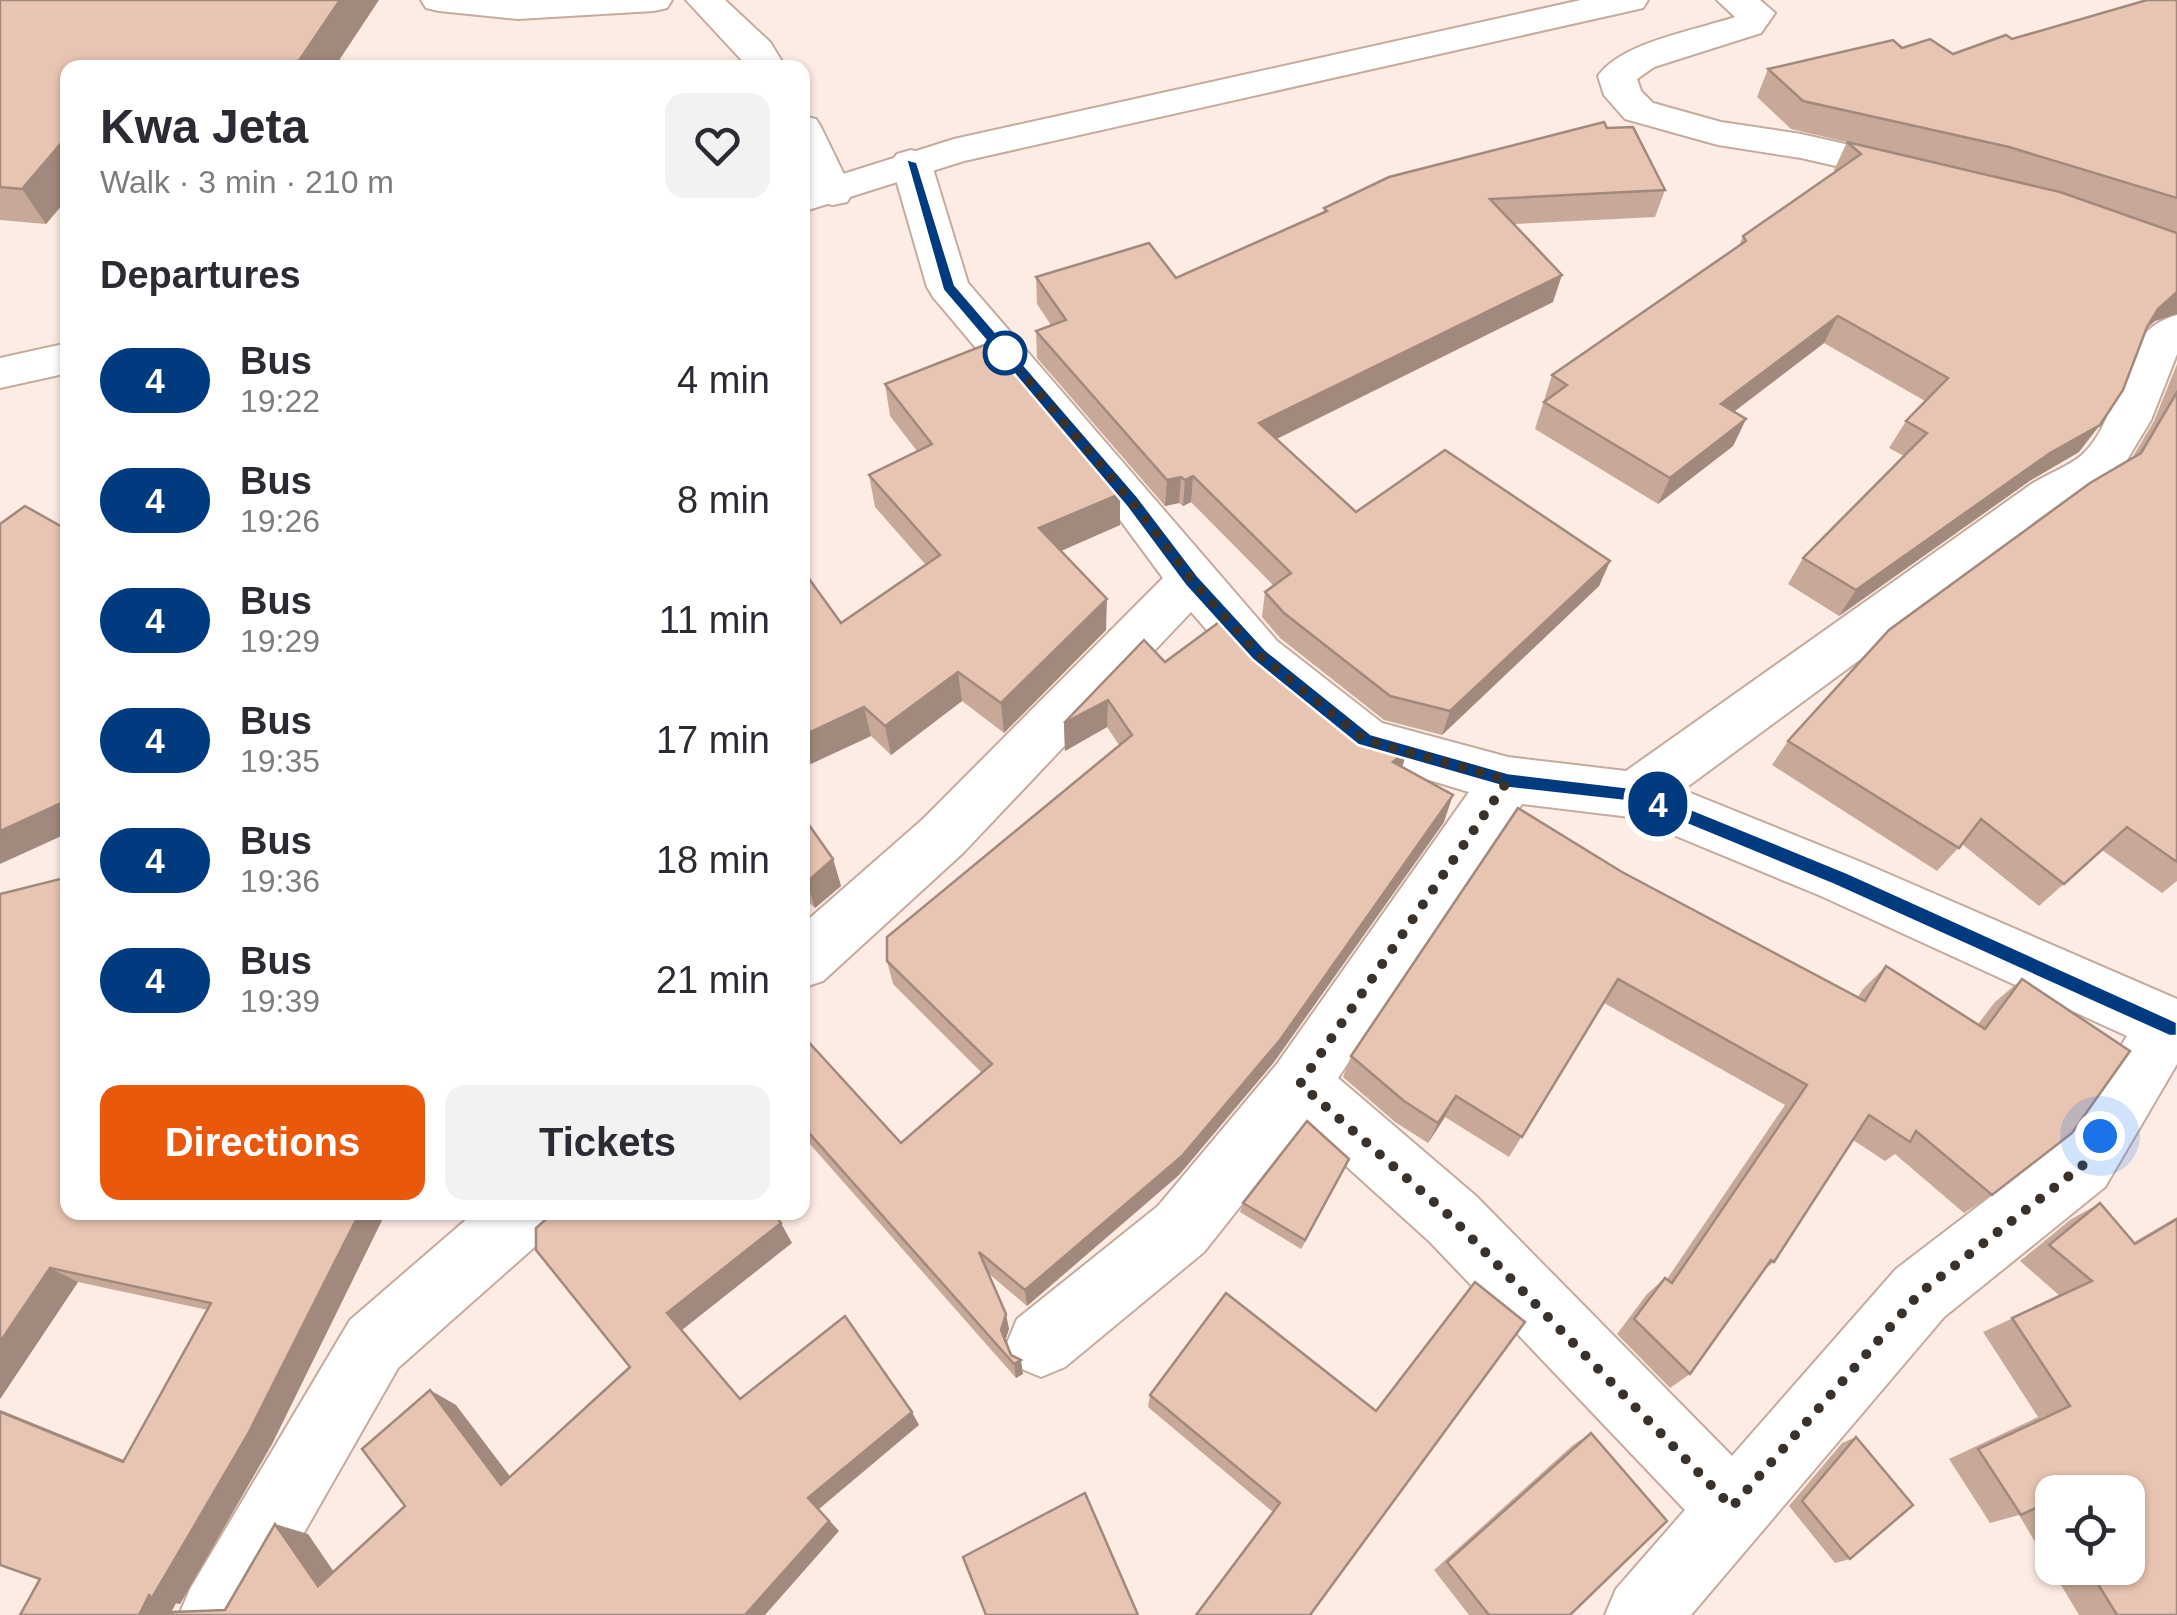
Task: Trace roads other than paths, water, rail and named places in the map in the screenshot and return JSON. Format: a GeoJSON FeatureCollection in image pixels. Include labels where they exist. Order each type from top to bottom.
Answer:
{"type":"FeatureCollection","features":[{"type":"Feature","properties":{"kind":"main road"},"geometry":{"type":"LineString","coordinates":[[439,0],[518,8],[654,0]]}},
{"type":"Feature","properties":{"kind":"main road"},"geometry":{"type":"LineString","coordinates":[[704,0],[758,50],[764,60]]}},
{"type":"Feature","properties":{"kind":"main road"},"geometry":{"type":"LineString","coordinates":[[810,162],[818,196],[910,162],[1209,90],[1630,0]]}},
{"type":"Feature","properties":{"kind":"main road"},"geometry":{"type":"LineString","coordinates":[[1735,0],[1757,13],[1748,25],[1641,59],[1617,76],[1623,95],[1638,111],[1718,133],[1801,146],[1952,181]]}},
{"type":"Feature","properties":{"kind":"main road"},"geometry":{"type":"LineString","coordinates":[[910,162],[948,287],[1259,655],[1365,740],[1508,780],[1635,794],[1841,879],[2172,1026],[2083,1165],[1920,1293],[1642,1615]]}},
{"type":"Feature","properties":{"kind":"main road"},"geometry":{"type":"LineString","coordinates":[[1635,794],[2050,494],[2099,466],[2128,420],[2154,351],[2177,330]]}},
{"type":"Feature","properties":{"kind":"main road"},"geometry":{"type":"LineString","coordinates":[[0,372],[60,360]]}},
{"type":"Feature","properties":{"kind":"main road"},"geometry":{"type":"LineString","coordinates":[[810,955],[942,836],[1192,580]]}},
{"type":"Feature","properties":{"kind":"main road"},"geometry":{"type":"LineString","coordinates":[[1041,1343],[1181,1229],[1300,1084],[1508,780]]}},
{"type":"Feature","properties":{"kind":"main road"},"geometry":{"type":"LineString","coordinates":[[1300,1084],[1453,1219],[1732,1507]]}},
{"type":"Feature","properties":{"kind":"main road"},"geometry":{"type":"LineString","coordinates":[[216,1615],[374,1344],[496,1222]]}}]}
